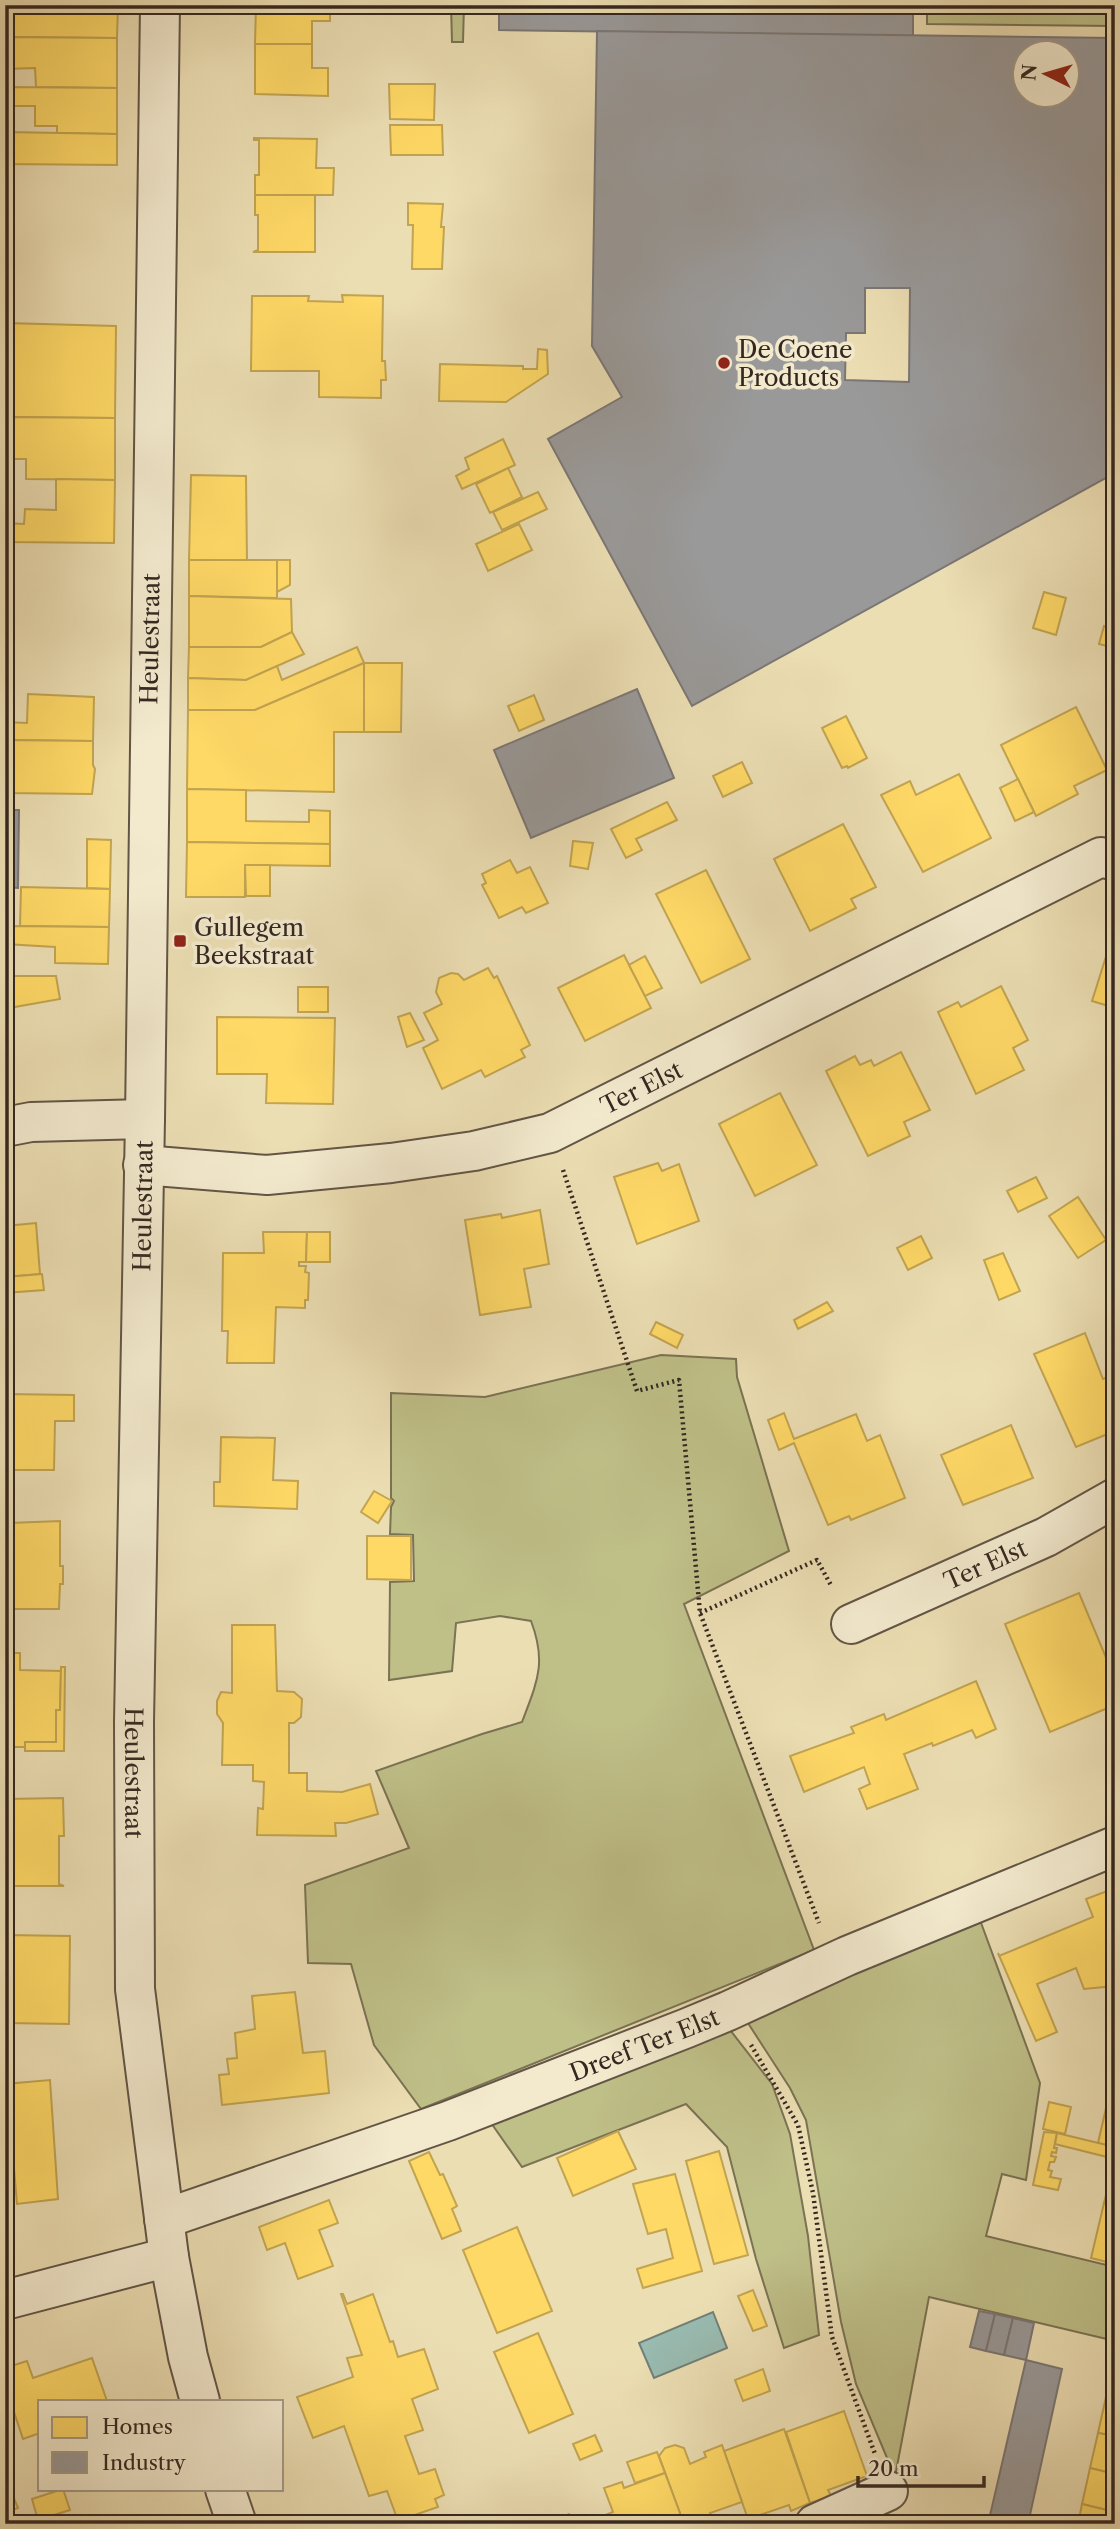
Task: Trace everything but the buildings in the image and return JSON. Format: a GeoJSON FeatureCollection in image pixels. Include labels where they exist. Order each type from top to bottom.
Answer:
{"type":"FeatureCollection","features":[{"type":"Feature","properties":{"kind":"street","name":"Heulestraat"},"geometry":{"type":"LineString","coordinates":[[160,5],[134,1722],[135,1989],[169,2257],[188,2357],[200,2400]]}},
{"type":"Feature","properties":{"kind":"street","name":"Ter Elst"},"geometry":{"type":"LineString","coordinates":[[143,1165],[267,1175],[391,1163],[474,1150],[550,1133],[1110,853]]}},
{"type":"Feature","properties":{"kind":"street"},"geometry":{"type":"LineString","coordinates":[[5,1127],[31,1122],[145,1119]]}},
{"type":"Feature","properties":{"kind":"street","name":"Ter Elst"},"geometry":{"type":"LineString","coordinates":[[851,1624],[1046,1537],[1115,1498]]}},
{"type":"Feature","properties":{"kind":"street","name":"Dreef Ter Elst"},"geometry":{"type":"LineString","coordinates":[[164,2218],[448,2120],[728,2011],[979,1900],[1115,1846]]}},
{"type":"Feature","properties":{"kind":"street"},"geometry":{"type":"LineString","coordinates":[[5,2300],[169,2257]]}},
{"type":"Feature","properties":{"kind":"street"},"geometry":{"type":"LineString","coordinates":[[225,2490],[237,2524]]}},
{"type":"Feature","properties":{"kind":"street"},"geometry":{"type":"LineString","coordinates":[[817,2523],[888,2491]]}},
{"type":"Feature","properties":{"kind":"path"},"geometry":{"type":"LineString","coordinates":[[550,1133],[637,1391],[679,1380],[700,1613],[834,1962]]}},
{"type":"Feature","properties":{"kind":"path"},"geometry":{"type":"LineString","coordinates":[[700,1613],[817,1560],[851,1624]]}},
{"type":"Feature","properties":{"kind":"path"},"geometry":{"type":"LineString","coordinates":[[728,2011],[759,2056],[798,2125],[813,2193],[832,2337],[888,2491]]}},
{"type":"Feature","properties":{"kind":"green space"},"geometry":{"type":"Polygon","coordinates":[[[451,5],[464,5],[463,42],[452,42],[451,5]]]}},
{"type":"Feature","properties":{"kind":"green space"},"geometry":{"type":"Polygon","coordinates":[[[927,5],[1115,5],[1115,26],[927,24],[927,5]]]}},
{"type":"Feature","properties":{"kind":"green space"},"geometry":{"type":"Polygon","coordinates":[[[661,1355],[736,1359],[737,1377],[789,1551],[684,1604],[814,1950],[421,2109],[374,2045],[351,1964],[308,1963],[305,1885],[409,1848],[376,1771],[522,1722],[536,1684],[539,1661],[531,1621],[500,1616],[456,1623],[452,1671],[389,1680],[390,1582],[414,1581],[413,1535],[390,1534],[391,1507],[394,1501],[391,1498],[391,1393],[485,1397],[661,1355]]]}},
{"type":"Feature","properties":{"kind":"green space"},"geometry":{"type":"Polygon","coordinates":[[[980,1920],[1040,2083],[1026,2180],[1002,2174],[986,2236],[1115,2267],[1115,2341],[929,2297],[895,2477],[856,2384],[841,2322],[806,2120],[790,2088],[746,2020],[980,1920]]]}},
{"type":"Feature","properties":{"kind":"green space"},"geometry":{"type":"Polygon","coordinates":[[[727,2026],[772,2084],[790,2134],[808,2236],[819,2335],[784,2348],[756,2259],[727,2147],[686,2104],[522,2167],[489,2120],[727,2026]]]}},
{"type":"Feature","properties":{"kind":"water"},"geometry":{"type":"Polygon","coordinates":[[[713,2312],[727,2348],[654,2378],[639,2343],[713,2312]]]}},
{"type":"Feature","properties":{"kind":"place","name":"De Coene Products"},"geometry":{"type":"Point","coordinates":[724,363]}},
{"type":"Feature","properties":{"kind":"place","name":"Gullegem Beekstraat"},"geometry":{"type":"Point","coordinates":[180,941]}}]}
